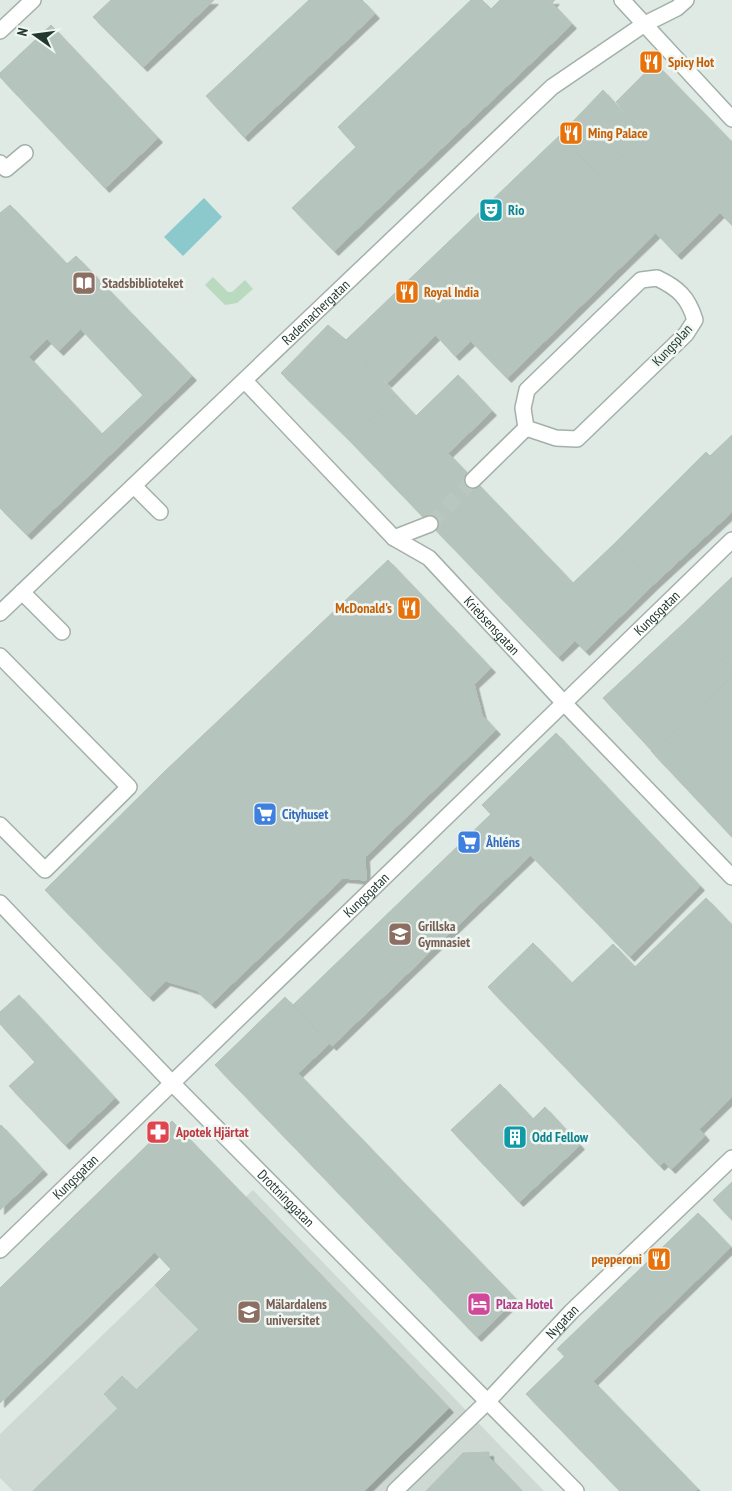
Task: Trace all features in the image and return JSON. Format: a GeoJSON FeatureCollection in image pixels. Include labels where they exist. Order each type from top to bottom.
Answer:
{"type":"FeatureCollection","features":[{"type":"Feature","properties":{"kind":"street"},"geometry":{"type":"LineString","coordinates":[[0,31],[33,0]]}},
{"type":"Feature","properties":{"kind":"street"},"geometry":{"type":"LineString","coordinates":[[622,0],[643,25],[732,119]]}},
{"type":"Feature","properties":{"kind":"street","name":"Rademachergatan"},"geometry":{"type":"LineString","coordinates":[[0,613],[245,382],[552,87],[643,25],[678,8],[686,0]]}},
{"type":"Feature","properties":{"kind":"street"},"geometry":{"type":"LineString","coordinates":[[0,163],[6,169],[25,153]]}},
{"type":"Feature","properties":{"kind":"street","name":"Kungsplan"},"geometry":{"type":"LineString","coordinates":[[657,278],[673,286],[690,303],[695,320],[686,334],[577,439],[556,438],[526,428],[523,408],[527,390],[641,280],[657,278]]}},
{"type":"Feature","properties":{"kind":"street","name":"Kriebsensgatan"},"geometry":{"type":"LineString","coordinates":[[245,382],[394,538],[429,558],[564,703],[732,878]]}},
{"type":"Feature","properties":{"kind":"street"},"geometry":{"type":"LineString","coordinates":[[473,480],[526,428]]}},
{"type":"Feature","properties":{"kind":"street"},"geometry":{"type":"LineString","coordinates":[[134,486],[160,512]]}},
{"type":"Feature","properties":{"kind":"street"},"geometry":{"type":"LineString","coordinates":[[394,538],[430,524]]}},
{"type":"Feature","properties":{"kind":"street","name":"Kungsgatan"},"geometry":{"type":"LineString","coordinates":[[0,1250],[732,540]]}},
{"type":"Feature","properties":{"kind":"street"},"geometry":{"type":"LineString","coordinates":[[22,592],[62,632]]}},
{"type":"Feature","properties":{"kind":"street"},"geometry":{"type":"LineString","coordinates":[[0,656],[129,788],[45,870],[0,825]]}},
{"type":"Feature","properties":{"kind":"street","name":"Drottninggatan"},"geometry":{"type":"LineString","coordinates":[[0,903],[172,1083],[576,1491]]}},
{"type":"Feature","properties":{"kind":"street","name":"Nygatan"},"geometry":{"type":"LineString","coordinates":[[395,1491],[488,1401],[571,1312],[732,1158]]}},
{"type":"Feature","properties":{"kind":"shaded area","name":"Mälardalens universitet"},"geometry":{"type":"Polygon","coordinates":[[[253,1190],[544,1491],[13,1491],[0,1478],[0,1434],[253,1190]]]}},
{"type":"Feature","properties":{"kind":"green space"},"geometry":{"type":"Polygon","coordinates":[[[213,277],[228,292],[232,292],[245,280],[253,289],[237,303],[225,305],[205,285],[213,277]]]}},
{"type":"Feature","properties":{"kind":"water"},"geometry":{"type":"Polygon","coordinates":[[[204,198],[222,217],[183,256],[164,237],[204,198]]]}},
{"type":"Feature","properties":{"kind":"building"},"geometry":{"type":"Polygon","coordinates":[[[111,0],[214,0],[143,67],[93,17],[111,0]]]}},
{"type":"Feature","properties":{"kind":"building"},"geometry":{"type":"Polygon","coordinates":[[[309,0],[362,0],[375,14],[244,137],[206,96],[309,0]]]}},
{"type":"Feature","properties":{"kind":"building"},"geometry":{"type":"Polygon","coordinates":[[[471,0],[482,0],[491,9],[500,0],[555,0],[552,3],[572,24],[334,251],[292,208],[356,147],[338,127],[471,0]]]}},
{"type":"Feature","properties":{"kind":"building"},"geometry":{"type":"Polygon","coordinates":[[[51,25],[158,138],[105,188],[0,77],[0,73],[51,25]]]}},
{"type":"Feature","properties":{"kind":"building"},"geometry":{"type":"Polygon","coordinates":[[[655,63],[732,142],[732,225],[644,135],[616,102],[655,63]]]}},
{"type":"Feature","properties":{"kind":"building"},"geometry":{"type":"Polygon","coordinates":[[[603,90],[644,135],[600,177],[560,135],[603,90]]]}},
{"type":"Feature","properties":{"kind":"building"},"geometry":{"type":"Polygon","coordinates":[[[560,135],[600,177],[644,135],[720,213],[677,255],[656,233],[507,378],[471,341],[455,356],[436,335],[387,383],[346,340],[560,135]]]}},
{"type":"Feature","properties":{"kind":"building"},"geometry":{"type":"Polygon","coordinates":[[[10,205],[67,264],[76,256],[192,376],[27,535],[0,508],[0,213],[10,205]],[[81,329],[59,351],[47,339],[29,357],[102,434],[143,395],[81,329]]]}},
{"type":"Feature","properties":{"kind":"building"},"geometry":{"type":"Polygon","coordinates":[[[328,325],[346,340],[396,395],[349,440],[281,373],[328,325]]]}},
{"type":"Feature","properties":{"kind":"building"},"geometry":{"type":"Polygon","coordinates":[[[458,375],[492,411],[448,453],[573,583],[615,543],[654,584],[585,651],[575,641],[558,657],[349,440],[396,395],[416,416],[458,375]]]}},
{"type":"Feature","properties":{"kind":"building"},"geometry":{"type":"Polygon","coordinates":[[[732,435],[732,478],[710,456],[732,435]]]}},
{"type":"Feature","properties":{"kind":"building"},"geometry":{"type":"Polygon","coordinates":[[[706,452],[732,478],[732,512],[654,584],[615,543],[706,452]]]}},
{"type":"Feature","properties":{"kind":"building","name":"Cityhuset"},"geometry":{"type":"Polygon","coordinates":[[[388,560],[491,668],[474,684],[482,715],[496,730],[365,857],[366,880],[343,878],[211,1004],[196,990],[166,981],[149,997],[45,890],[164,772],[388,560]]]}},
{"type":"Feature","properties":{"kind":"building"},"geometry":{"type":"Polygon","coordinates":[[[732,577],[732,671],[685,622],[732,577]]]}},
{"type":"Feature","properties":{"kind":"building"},"geometry":{"type":"Polygon","coordinates":[[[685,622],[732,671],[732,676],[653,752],[603,698],[685,622]]]}},
{"type":"Feature","properties":{"kind":"building"},"geometry":{"type":"Polygon","coordinates":[[[732,676],[732,837],[651,751],[653,752],[732,676]]]}},
{"type":"Feature","properties":{"kind":"building"},"geometry":{"type":"Polygon","coordinates":[[[556,733],[700,886],[630,957],[482,805],[556,733]]]}},
{"type":"Feature","properties":{"kind":"building"},"geometry":{"type":"Polygon","coordinates":[[[491,814],[531,855],[332,1046],[293,1005],[491,814]]]}},
{"type":"Feature","properties":{"kind":"building"},"geometry":{"type":"Polygon","coordinates":[[[706,898],[732,925],[732,1097],[699,1129],[705,1136],[671,1169],[664,1162],[660,1166],[488,987],[533,943],[572,983],[613,944],[635,967],[706,898]]]}},
{"type":"Feature","properties":{"kind":"building"},"geometry":{"type":"Polygon","coordinates":[[[19,995],[115,1098],[65,1145],[9,1086],[35,1062],[0,1024],[0,1012],[19,995]]]}},
{"type":"Feature","properties":{"kind":"building"},"geometry":{"type":"Polygon","coordinates":[[[285,997],[329,1044],[298,1073],[516,1299],[477,1337],[215,1065],[285,997]]]}},
{"type":"Feature","properties":{"kind":"building","name":"Odd Fellow"},"geometry":{"type":"Polygon","coordinates":[[[500,1084],[533,1119],[545,1107],[580,1145],[519,1202],[451,1130],[500,1084]]]}},
{"type":"Feature","properties":{"kind":"building","name":"Mälardalens universitet"},"geometry":{"type":"Polygon","coordinates":[[[172,1121],[449,1408],[364,1491],[33,1491],[118,1408],[104,1394],[122,1376],[136,1390],[199,1329],[155,1285],[171,1269],[155,1252],[0,1403],[0,1288],[172,1121]]]}},
{"type":"Feature","properties":{"kind":"building"},"geometry":{"type":"Polygon","coordinates":[[[0,1126],[43,1170],[0,1210],[0,1126]]]}},
{"type":"Feature","properties":{"kind":"building"},"geometry":{"type":"Polygon","coordinates":[[[732,1182],[732,1220],[713,1200],[732,1182]]]}},
{"type":"Feature","properties":{"kind":"building"},"geometry":{"type":"Polygon","coordinates":[[[698,1213],[731,1247],[593,1381],[698,1489],[696,1491],[620,1491],[526,1394],[565,1356],[557,1349],[698,1213]]]}},
{"type":"Feature","properties":{"kind":"building"},"geometry":{"type":"Polygon","coordinates":[[[489,1452],[489,1457],[522,1491],[426,1491],[463,1453],[489,1452]]]}},
{"type":"Feature","properties":{"kind":"tunnel"},"geometry":{"type":"LineString","coordinates":[[430,524],[473,480]]}},
{"type":"Feature","properties":{"kind":"place","name":"Spicy Hot"},"geometry":{"type":"Point","coordinates":[651,62]}},
{"type":"Feature","properties":{"kind":"place","name":"Ming Palace"},"geometry":{"type":"Point","coordinates":[571,133]}},
{"type":"Feature","properties":{"kind":"place","name":"Rio"},"geometry":{"type":"Point","coordinates":[491,210]}},
{"type":"Feature","properties":{"kind":"place","name":"Stadsbiblioteket"},"geometry":{"type":"Point","coordinates":[84,283]}},
{"type":"Feature","properties":{"kind":"place","name":"Royal India"},"geometry":{"type":"Point","coordinates":[407,292]}},
{"type":"Feature","properties":{"kind":"place","name":"McDonald's"},"geometry":{"type":"Point","coordinates":[409,608]}},
{"type":"Feature","properties":{"kind":"place","name":"Cityhuset"},"geometry":{"type":"Point","coordinates":[265,814]}},
{"type":"Feature","properties":{"kind":"place","name":"Åhléns"},"geometry":{"type":"Point","coordinates":[469,842]}},
{"type":"Feature","properties":{"kind":"place","name":"Grillska Gymnasiet"},"geometry":{"type":"Point","coordinates":[400,934]}},
{"type":"Feature","properties":{"kind":"place","name":"Apotek Hjärtat"},"geometry":{"type":"Point","coordinates":[158,1132]}},
{"type":"Feature","properties":{"kind":"place","name":"Odd Fellow"},"geometry":{"type":"Point","coordinates":[515,1137]}},
{"type":"Feature","properties":{"kind":"place","name":"pepperoni"},"geometry":{"type":"Point","coordinates":[659,1259]}},
{"type":"Feature","properties":{"kind":"place","name":"Plaza Hotel"},"geometry":{"type":"Point","coordinates":[479,1304]}},
{"type":"Feature","properties":{"kind":"place","name":"Mälardalens universitet"},"geometry":{"type":"Point","coordinates":[249,1312]}}]}
